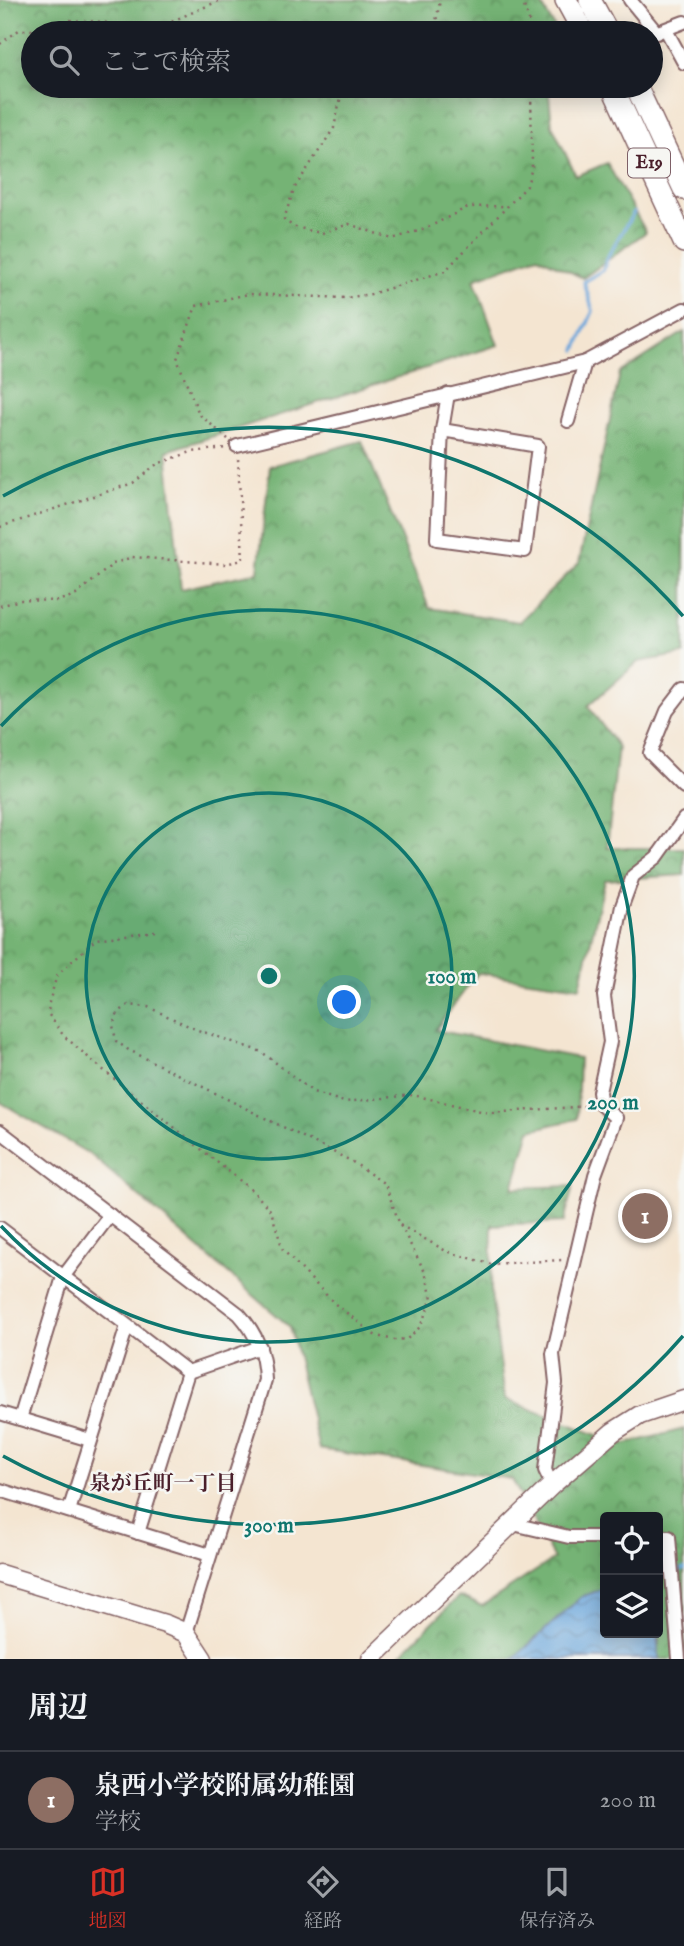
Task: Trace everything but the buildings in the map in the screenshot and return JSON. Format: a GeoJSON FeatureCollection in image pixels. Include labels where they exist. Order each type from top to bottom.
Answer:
{"type":"FeatureCollection","features":[{"type":"Feature","properties":{"kind":"highway"},"geometry":{"type":"LineString","coordinates":[[566,0],[577,21]]}},
{"type":"Feature","properties":{"kind":"highway"},"geometry":{"type":"LineString","coordinates":[[590,0],[601,21]]}},
{"type":"Feature","properties":{"kind":"highway","name":"E19"},"geometry":{"type":"LineString","coordinates":[[618,98],[684,242]]}},
{"type":"Feature","properties":{"kind":"highway","name":"E19"},"geometry":{"type":"LineString","coordinates":[[642,98],[684,189]]}},
{"type":"Feature","properties":{"kind":"street"},"geometry":{"type":"LineString","coordinates":[[630,0],[648,21]]}},
{"type":"Feature","properties":{"kind":"street"},"geometry":{"type":"LineString","coordinates":[[663,30],[684,22]]}},
{"type":"Feature","properties":{"kind":"street"},"geometry":{"type":"LineString","coordinates":[[663,38],[684,63]]}},
{"type":"Feature","properties":{"kind":"street"},"geometry":{"type":"LineString","coordinates":[[237,446],[585,362],[684,309]]}},
{"type":"Feature","properties":{"kind":"street"},"geometry":{"type":"LineString","coordinates":[[568,421],[585,362]]}},
{"type":"Feature","properties":{"kind":"street"},"geometry":{"type":"LineString","coordinates":[[442,430],[538,446],[525,551],[437,539],[442,430],[448,394]]}},
{"type":"Feature","properties":{"kind":"street"},"geometry":{"type":"LineString","coordinates":[[682,697],[667,710],[650,753],[684,787]]}},
{"type":"Feature","properties":{"kind":"street"},"geometry":{"type":"LineString","coordinates":[[552,1485],[545,1470],[556,1384],[553,1354],[594,1175],[616,1118],[601,1105],[599,1092],[610,1042],[604,996],[622,906],[633,876],[657,857],[684,819]]}},
{"type":"Feature","properties":{"kind":"street"},"geometry":{"type":"LineString","coordinates":[[0,1131],[239,1314],[257,1337],[265,1380],[186,1633]]}},
{"type":"Feature","properties":{"kind":"street"},"geometry":{"type":"LineString","coordinates":[[20,1419],[63,1277],[110,1215]]}},
{"type":"Feature","properties":{"kind":"street"},"geometry":{"type":"LineString","coordinates":[[0,1231],[188,1372]]}},
{"type":"Feature","properties":{"kind":"street"},"geometry":{"type":"LineString","coordinates":[[69,1511],[127,1326]]}},
{"type":"Feature","properties":{"kind":"street"},"geometry":{"type":"LineString","coordinates":[[188,1372],[260,1347]]}},
{"type":"Feature","properties":{"kind":"street"},"geometry":{"type":"LineString","coordinates":[[138,1533],[188,1372]]}},
{"type":"Feature","properties":{"kind":"street"},"geometry":{"type":"LineString","coordinates":[[371,1659],[552,1485],[623,1424],[684,1400]]}},
{"type":"Feature","properties":{"kind":"street"},"geometry":{"type":"LineString","coordinates":[[0,1413],[90,1440]]}},
{"type":"Feature","properties":{"kind":"street"},"geometry":{"type":"LineString","coordinates":[[0,1490],[210,1555]]}},
{"type":"Feature","properties":{"kind":"street"},"geometry":{"type":"LineString","coordinates":[[513,1524],[569,1537],[600,1537]]}},
{"type":"Feature","properties":{"kind":"street"},"geometry":{"type":"LineString","coordinates":[[679,1659],[674,1565],[664,1537],[684,1536]]}},
{"type":"Feature","properties":{"kind":"street"},"geometry":{"type":"LineString","coordinates":[[0,1574],[186,1633],[204,1659]]}},
{"type":"Feature","properties":{"kind":"path"},"geometry":{"type":"LineString","coordinates":[[172,21],[221,0]]}},
{"type":"Feature","properties":{"kind":"path"},"geometry":{"type":"LineString","coordinates":[[436,21],[440,0]]}},
{"type":"Feature","properties":{"kind":"path"},"geometry":{"type":"LineString","coordinates":[[522,0],[529,21]]}},
{"type":"Feature","properties":{"kind":"path"},"geometry":{"type":"LineString","coordinates":[[66,21],[86,21]]}},
{"type":"Feature","properties":{"kind":"path"},"geometry":{"type":"LineString","coordinates":[[0,44],[21,30]]}},
{"type":"Feature","properties":{"kind":"path"},"geometry":{"type":"LineString","coordinates":[[340,98],[334,128],[294,189],[284,219],[292,226],[322,233],[349,224],[392,239],[425,229],[468,207],[507,206]]}},
{"type":"Feature","properties":{"kind":"path"},"geometry":{"type":"LineString","coordinates":[[0,606],[20,600],[57,601],[76,595],[113,564],[132,557],[225,564],[243,560],[237,446],[199,414],[177,359],[196,306],[248,294],[345,298],[435,276],[445,271],[527,186],[532,167],[531,98]]}},
{"type":"Feature","properties":{"kind":"path"},"geometry":{"type":"LineString","coordinates":[[0,527],[133,483],[157,464],[191,452],[237,446]]}},
{"type":"Feature","properties":{"kind":"path"},"geometry":{"type":"LineString","coordinates":[[155,931],[96,939],[57,975],[48,1006],[49,1015],[63,1034],[254,1192],[271,1211],[283,1250],[334,1303],[376,1336],[394,1340],[407,1339],[420,1327],[432,1298],[425,1272],[400,1225],[385,1184],[376,1175],[127,1049],[116,1041],[113,1025],[118,1013],[128,1005],[148,1007],[195,1030],[262,1052],[313,1092],[344,1102],[413,1095],[489,1113],[601,1105]]}},
{"type":"Feature","properties":{"kind":"path"},"geometry":{"type":"LineString","coordinates":[[400,1225],[446,1251],[491,1264],[574,1260]]}},
{"type":"Feature","properties":{"kind":"green space"},"geometry":{"type":"Polygon","coordinates":[[[0,0],[539,0],[551,21],[21,21],[21,98],[549,98],[552,125],[576,176],[607,163],[646,232],[583,278],[538,256],[474,279],[498,345],[167,451],[181,589],[258,572],[270,466],[362,441],[429,608],[519,622],[579,563],[620,373],[684,332],[684,654],[638,662],[588,706],[618,747],[607,848],[684,848],[684,875],[605,880],[580,987],[478,973],[435,1030],[579,1058],[577,1119],[530,1130],[513,1188],[573,1186],[564,1222],[492,1225],[491,1293],[505,1399],[622,1445],[684,1429],[684,1659],[659,1659],[659,1638],[663,1638],[663,1512],[600,1512],[600,1590],[581,1598],[513,1659],[396,1659],[459,1596],[482,1606],[554,1559],[512,1479],[319,1449],[290,1327],[91,1155],[0,1102],[0,0]]]}},
{"type":"Feature","properties":{"kind":"water"},"geometry":{"type":"Polygon","coordinates":[[[600,1590],[600,1638],[657,1638],[659,1659],[513,1659],[581,1597],[600,1590]]]}},
{"type":"Feature","properties":{"kind":"waterway"},"geometry":{"type":"LineString","coordinates":[[576,350],[593,311],[584,282],[603,270],[609,254],[634,212]]}},
{"type":"Feature","properties":{"kind":"waterway"},"geometry":{"type":"LineString","coordinates":[[663,1574],[684,1569]]}},
{"type":"Feature","properties":{"kind":"place","name":"泉西小学校附属幼稚園"},"geometry":{"type":"Point","coordinates":[645,1216]}},
{"type":"Feature","properties":{"kind":"district","name":"泉が丘町一丁目"},"geometry":{"type":"Point","coordinates":[163,1484]}}]}
